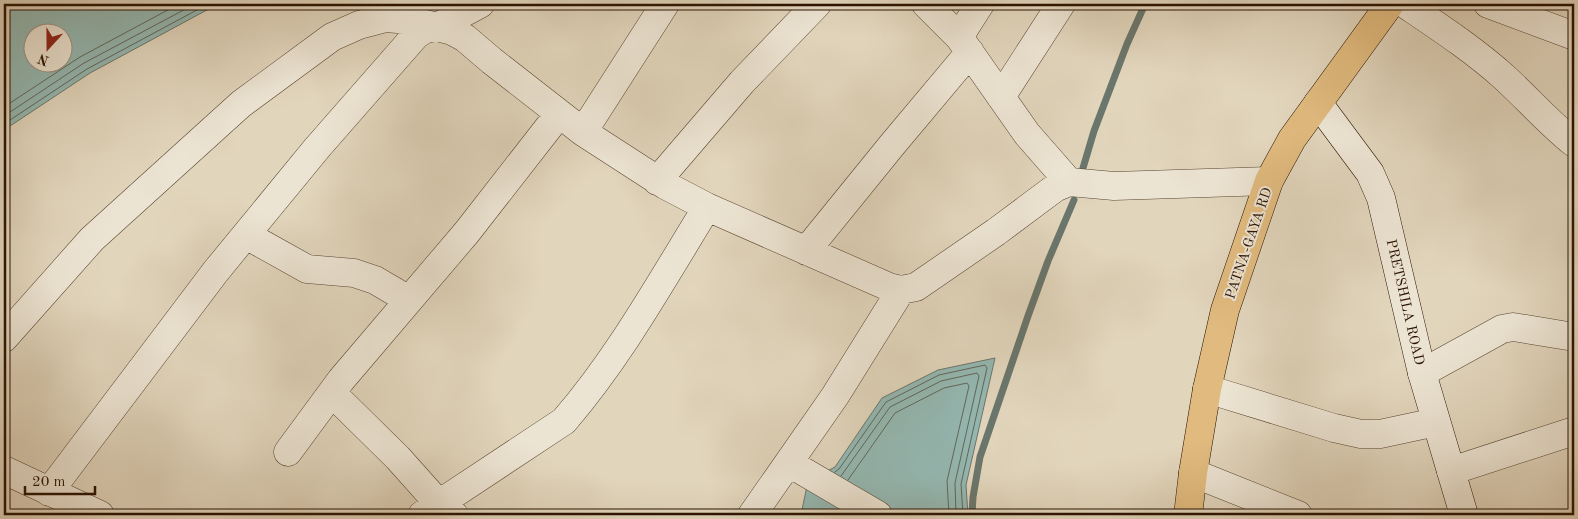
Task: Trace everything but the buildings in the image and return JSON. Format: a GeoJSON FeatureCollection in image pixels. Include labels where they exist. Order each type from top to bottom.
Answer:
{"type":"FeatureCollection","features":[{"type":"Feature","properties":{"kind":"main road","name":"PATNA-GAYA RD"},"geometry":{"type":"LineString","coordinates":[[1188,515],[1207,389],[1225,310],[1269,182],[1292,139],[1390,4]]}},
{"type":"Feature","properties":{"kind":"street"},"geometry":{"type":"LineString","coordinates":[[60,503],[216,271],[317,148],[416,35],[426,29],[437,27],[480,4]]}},
{"type":"Feature","properties":{"kind":"street"},"geometry":{"type":"LineString","coordinates":[[583,132],[665,4]]}},
{"type":"Feature","properties":{"kind":"street"},"geometry":{"type":"LineString","coordinates":[[658,180],[742,82],[817,4]]}},
{"type":"Feature","properties":{"kind":"street"},"geometry":{"type":"LineString","coordinates":[[926,4],[964,44],[1027,134],[1069,182]]}},
{"type":"Feature","properties":{"kind":"street"},"geometry":{"type":"LineString","coordinates":[[806,251],[892,145],[964,44],[980,4]]}},
{"type":"Feature","properties":{"kind":"street"},"geometry":{"type":"LineString","coordinates":[[1001,96],[1061,4]]}},
{"type":"Feature","properties":{"kind":"street"},"geometry":{"type":"LineString","coordinates":[[1405,4],[1456,39],[1503,76],[1557,130],[1574,144]]}},
{"type":"Feature","properties":{"kind":"street"},"geometry":{"type":"LineString","coordinates":[[1488,4],[1574,36]]}},
{"type":"Feature","properties":{"kind":"street"},"geometry":{"type":"LineString","coordinates":[[4,338],[92,239],[242,104],[332,38],[359,26],[386,18],[410,20],[452,31],[465,38],[492,62],[583,132],[658,180],[707,207],[889,287],[901,290],[916,287],[996,232],[1055,188],[1069,182],[1114,186],[1269,182]]}},
{"type":"Feature","properties":{"kind":"street","name":"PRETSHILA ROAD"},"geometry":{"type":"LineString","coordinates":[[1318,103],[1370,173],[1381,198],[1394,246],[1422,373],[1464,515]]}},
{"type":"Feature","properties":{"kind":"street"},"geometry":{"type":"LineString","coordinates":[[288,452],[341,380],[467,232],[559,114]]}},
{"type":"Feature","properties":{"kind":"street"},"geometry":{"type":"LineString","coordinates":[[332,392],[398,458],[439,511],[564,421],[612,360],[707,207]]}},
{"type":"Feature","properties":{"kind":"street"},"geometry":{"type":"LineString","coordinates":[[246,235],[307,269],[354,273],[374,280],[409,300]]}},
{"type":"Feature","properties":{"kind":"street"},"geometry":{"type":"LineString","coordinates":[[752,515],[835,396],[901,290]]}},
{"type":"Feature","properties":{"kind":"street"},"geometry":{"type":"LineString","coordinates":[[1422,373],[1502,329],[1513,327],[1574,337]]}},
{"type":"Feature","properties":{"kind":"street"},"geometry":{"type":"LineString","coordinates":[[1207,389],[1334,428],[1361,434],[1380,434],[1436,422]]}},
{"type":"Feature","properties":{"kind":"street"},"geometry":{"type":"LineString","coordinates":[[1451,471],[1574,432]]}},
{"type":"Feature","properties":{"kind":"street"},"geometry":{"type":"LineString","coordinates":[[789,463],[878,515]]}},
{"type":"Feature","properties":{"kind":"street"},"geometry":{"type":"LineString","coordinates":[[4,470],[60,503],[100,515]]}},
{"type":"Feature","properties":{"kind":"street"},"geometry":{"type":"LineString","coordinates":[[1193,473],[1298,515]]}},
{"type":"Feature","properties":{"kind":"water"},"geometry":{"type":"Polygon","coordinates":[[[4,4],[218,4],[90,73],[4,130],[4,4]]]}},
{"type":"Feature","properties":{"kind":"water"},"geometry":{"type":"Polygon","coordinates":[[[995,358],[966,485],[968,515],[801,515],[808,481],[835,467],[882,398],[938,370],[995,358]]]}},
{"type":"Feature","properties":{"kind":"waterway"},"geometry":{"type":"LineString","coordinates":[[1083,168],[1094,131],[1127,44],[1145,4]]}},
{"type":"Feature","properties":{"kind":"waterway"},"geometry":{"type":"LineString","coordinates":[[972,515],[980,457],[1048,261],[1074,200]]}}]}
